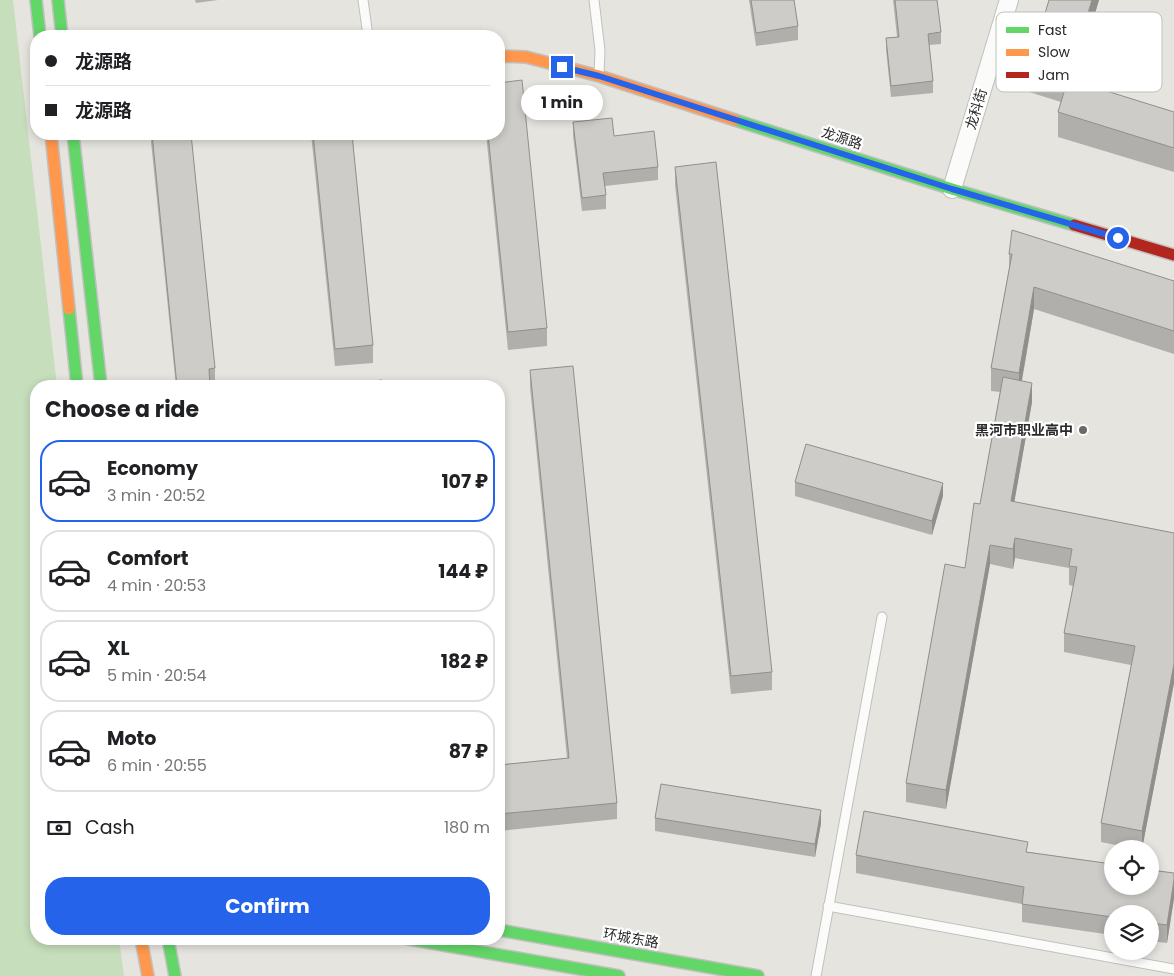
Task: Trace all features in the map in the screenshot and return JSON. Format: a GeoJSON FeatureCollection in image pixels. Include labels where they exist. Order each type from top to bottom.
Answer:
{"type":"FeatureCollection","features":[{"type":"Feature","properties":{"kind":"street"},"geometry":{"type":"LineString","coordinates":[[36,0],[39,30]]}},
{"type":"Feature","properties":{"kind":"street"},"geometry":{"type":"LineString","coordinates":[[58,0],[61,30]]}},
{"type":"Feature","properties":{"kind":"street","name":"龙科街"},"geometry":{"type":"LineString","coordinates":[[1005,12],[1009,0]]}},
{"type":"Feature","properties":{"kind":"street","name":"龙科街"},"geometry":{"type":"LineString","coordinates":[[952,189],[996,43]]}},
{"type":"Feature","properties":{"kind":"street","name":"龙源路"},"geometry":{"type":"LineString","coordinates":[[505,56],[526,57],[599,76],[952,189],[1174,255]]}},
{"type":"Feature","properties":{"kind":"street"},"geometry":{"type":"LineString","coordinates":[[52,140],[76,380]]}},
{"type":"Feature","properties":{"kind":"street"},"geometry":{"type":"LineString","coordinates":[[74,140],[100,380]]}},
{"type":"Feature","properties":{"kind":"street","name":"环城东路"},"geometry":{"type":"LineString","coordinates":[[505,931],[758,976]]}},
{"type":"Feature","properties":{"kind":"street"},"geometry":{"type":"LineString","coordinates":[[142,945],[148,976]]}},
{"type":"Feature","properties":{"kind":"street"},"geometry":{"type":"LineString","coordinates":[[169,945],[175,976]]}},
{"type":"Feature","properties":{"kind":"street"},"geometry":{"type":"LineString","coordinates":[[443,945],[619,976]]}},
{"type":"Feature","properties":{"kind":"lane"},"geometry":{"type":"LineString","coordinates":[[363,0],[367,30]]}},
{"type":"Feature","properties":{"kind":"lane"},"geometry":{"type":"LineString","coordinates":[[594,0],[600,50],[599,76]]}},
{"type":"Feature","properties":{"kind":"lane"},"geometry":{"type":"LineString","coordinates":[[816,976],[882,617]]}},
{"type":"Feature","properties":{"kind":"lane"},"geometry":{"type":"LineString","coordinates":[[828,906],[1174,969]]}},
{"type":"Feature","properties":{"kind":"green space"},"geometry":{"type":"Polygon","coordinates":[[[0,0],[13,0],[56,380],[30,380],[30,945],[120,945],[124,976],[0,976],[0,0]]]}},
{"type":"Feature","properties":{"kind":"building"},"geometry":{"type":"Polygon","coordinates":[[[751,0],[794,0],[798,26],[756,33],[751,0]]]}},
{"type":"Feature","properties":{"kind":"building"},"geometry":{"type":"Polygon","coordinates":[[[895,0],[937,0],[941,32],[928,34],[933,81],[891,86],[886,38],[899,37],[895,0]]]}},
{"type":"Feature","properties":{"kind":"building"},"geometry":{"type":"Polygon","coordinates":[[[1049,0],[1092,0],[1088,12],[1045,12],[1049,0]]]}},
{"type":"Feature","properties":{"kind":"building"},"geometry":{"type":"Polygon","coordinates":[[[522,80],[547,328],[508,332],[489,140],[505,140],[505,82],[522,80]]]}},
{"type":"Feature","properties":{"kind":"building"},"geometry":{"type":"Polygon","coordinates":[[[1064,92],[1110,92],[1174,112],[1174,148],[1058,112],[1064,92]]]}},
{"type":"Feature","properties":{"kind":"building"},"geometry":{"type":"Polygon","coordinates":[[[612,118],[614,136],[654,131],[658,167],[603,173],[606,195],[582,198],[573,122],[612,118]]]}},
{"type":"Feature","properties":{"kind":"building"},"geometry":{"type":"Polygon","coordinates":[[[153,140],[192,140],[215,368],[209,369],[210,380],[176,380],[153,140]]]}},
{"type":"Feature","properties":{"kind":"building"},"geometry":{"type":"Polygon","coordinates":[[[314,140],[353,140],[373,345],[335,349],[314,140]]]}},
{"type":"Feature","properties":{"kind":"building"},"geometry":{"type":"Polygon","coordinates":[[[716,162],[772,672],[731,676],[675,167],[716,162]]]}},
{"type":"Feature","properties":{"kind":"building"},"geometry":{"type":"Polygon","coordinates":[[[1012,230],[1174,281],[1174,331],[1034,287],[1019,373],[991,368],[1012,254],[1009,254],[1012,230]]]}},
{"type":"Feature","properties":{"kind":"building"},"geometry":{"type":"Polygon","coordinates":[[[573,366],[617,803],[505,813],[505,764],[569,758],[530,370],[573,366]]]}},
{"type":"Feature","properties":{"kind":"building"},"geometry":{"type":"Polygon","coordinates":[[[1003,377],[1032,383],[1011,501],[1174,533],[1174,664],[1142,831],[1101,823],[1135,646],[1064,633],[1077,567],[1069,566],[1072,549],[1015,538],[1013,549],[990,545],[946,790],[906,783],[945,564],[965,568],[974,503],[980,504],[1003,377]]]}},
{"type":"Feature","properties":{"kind":"building"},"geometry":{"type":"Polygon","coordinates":[[[806,444],[943,483],[932,521],[795,482],[806,444]]]}},
{"type":"Feature","properties":{"kind":"building"},"geometry":{"type":"Polygon","coordinates":[[[661,784],[821,810],[815,844],[655,818],[661,784]]]}},
{"type":"Feature","properties":{"kind":"building"},"geometry":{"type":"Polygon","coordinates":[[[864,811],[1028,842],[1026,852],[1104,863],[1104,895],[1159,895],[1159,871],[1174,873],[1174,880],[1167,925],[1159,924],[1159,905],[1104,905],[1104,916],[1022,904],[1024,887],[856,855],[864,811]]]}},
{"type":"Feature","properties":{"kind":"traffic: fast"},"geometry":{"type":"LineString","coordinates":[[36,0],[39,30]]}},
{"type":"Feature","properties":{"kind":"traffic: fast"},"geometry":{"type":"LineString","coordinates":[[58,0],[61,30]]}},
{"type":"Feature","properties":{"kind":"traffic: fast"},"geometry":{"type":"LineString","coordinates":[[735,120],[952,189],[1074,225]]}},
{"type":"Feature","properties":{"kind":"traffic: fast"},"geometry":{"type":"LineString","coordinates":[[74,140],[100,380]]}},
{"type":"Feature","properties":{"kind":"traffic: fast"},"geometry":{"type":"LineString","coordinates":[[69,309],[76,380]]}},
{"type":"Feature","properties":{"kind":"traffic: fast"},"geometry":{"type":"LineString","coordinates":[[505,931],[758,976]]}},
{"type":"Feature","properties":{"kind":"traffic: fast"},"geometry":{"type":"LineString","coordinates":[[169,945],[175,976]]}},
{"type":"Feature","properties":{"kind":"traffic: fast"},"geometry":{"type":"LineString","coordinates":[[443,945],[619,976]]}},
{"type":"Feature","properties":{"kind":"traffic: slow"},"geometry":{"type":"LineString","coordinates":[[505,56],[526,57],[599,76],[735,120]]}},
{"type":"Feature","properties":{"kind":"traffic: slow"},"geometry":{"type":"LineString","coordinates":[[52,140],[69,309]]}},
{"type":"Feature","properties":{"kind":"traffic: slow"},"geometry":{"type":"LineString","coordinates":[[142,945],[148,976]]}},
{"type":"Feature","properties":{"kind":"traffic: jam"},"geometry":{"type":"LineString","coordinates":[[1074,225],[1174,255]]}},
{"type":"Feature","properties":{"kind":"place","name":"黑河市职业高中"},"geometry":{"type":"Point","coordinates":[1083,430]}},
{"type":"Feature","properties":{"kind":"route"},"geometry":{"type":"LineString","coordinates":[[562,67],[599,76],[952,189],[1118,238]]}}]}
